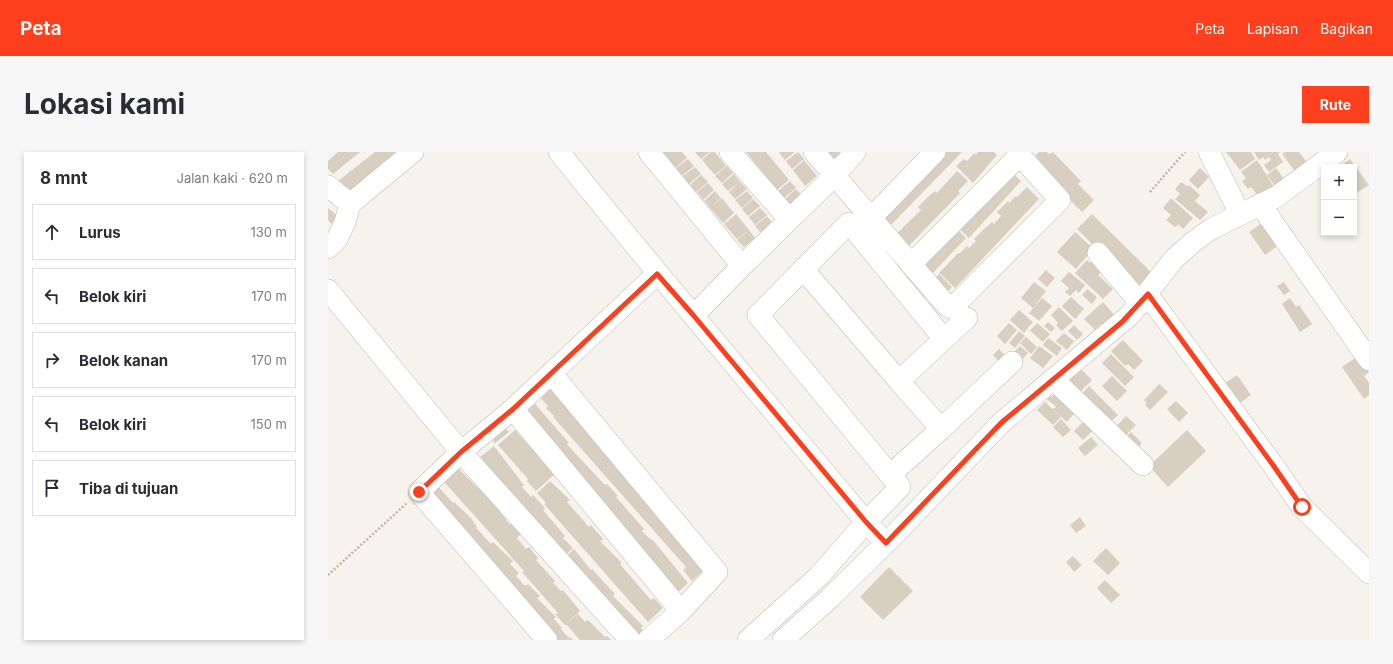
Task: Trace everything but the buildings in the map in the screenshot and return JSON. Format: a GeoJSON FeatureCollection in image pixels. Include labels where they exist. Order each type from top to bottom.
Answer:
{"type":"FeatureCollection","features":[{"type":"Feature","properties":{"kind":"street"},"geometry":{"type":"LineString","coordinates":[[328,248],[337,238],[345,222],[350,204],[413,152]]}},
{"type":"Feature","properties":{"kind":"street"},"geometry":{"type":"LineString","coordinates":[[559,152],[657,274],[694,316],[866,522],[886,543]]}},
{"type":"Feature","properties":{"kind":"street"},"geometry":{"type":"LineString","coordinates":[[649,152],[742,266]]}},
{"type":"Feature","properties":{"kind":"street"},"geometry":{"type":"LineString","coordinates":[[730,152],[789,219]]}},
{"type":"Feature","properties":{"kind":"street"},"geometry":{"type":"LineString","coordinates":[[814,152],[948,307],[955,306],[1060,200],[1019,153],[911,264]]}},
{"type":"Feature","properties":{"kind":"street"},"geometry":{"type":"LineString","coordinates":[[694,316],[742,266],[834,176],[855,152]]}},
{"type":"Feature","properties":{"kind":"street"},"geometry":{"type":"LineString","coordinates":[[871,218],[936,152]]}},
{"type":"Feature","properties":{"kind":"street"},"geometry":{"type":"LineString","coordinates":[[1209,152],[1240,214]]}},
{"type":"Feature","properties":{"kind":"street"},"geometry":{"type":"LineString","coordinates":[[783,640],[829,599],[886,543],[1001,423],[1122,322],[1144,299],[1174,259],[1193,242],[1211,229],[1260,204],[1298,182],[1337,152]]}},
{"type":"Feature","properties":{"kind":"street"},"geometry":{"type":"LineString","coordinates":[[328,186],[350,204]]}},
{"type":"Feature","properties":{"kind":"street"},"geometry":{"type":"LineString","coordinates":[[1260,204],[1369,360]]}},
{"type":"Feature","properties":{"kind":"street"},"geometry":{"type":"LineString","coordinates":[[748,640],[819,576],[866,522],[900,487],[758,314],[849,223],[944,339]]}},
{"type":"Feature","properties":{"kind":"street"},"geometry":{"type":"LineString","coordinates":[[1098,253],[1144,299],[1273,465],[1302,507],[1369,573]]}},
{"type":"Feature","properties":{"kind":"street"},"geometry":{"type":"LineString","coordinates":[[803,269],[941,429]]}},
{"type":"Feature","properties":{"kind":"street"},"geometry":{"type":"LineString","coordinates":[[547,640],[419,492],[461,452],[513,409],[657,274]]}},
{"type":"Feature","properties":{"kind":"street"},"geometry":{"type":"LineString","coordinates":[[328,290],[461,452],[630,640]]}},
{"type":"Feature","properties":{"kind":"street"},"geometry":{"type":"LineString","coordinates":[[899,381],[967,318]]}},
{"type":"Feature","properties":{"kind":"street"},"geometry":{"type":"LineString","coordinates":[[890,475],[1012,362]]}},
{"type":"Feature","properties":{"kind":"street"},"geometry":{"type":"LineString","coordinates":[[551,373],[717,572],[681,611],[648,640]]}},
{"type":"Feature","properties":{"kind":"street"},"geometry":{"type":"LineString","coordinates":[[1053,379],[1143,465]]}},
{"type":"Feature","properties":{"kind":"street"},"geometry":{"type":"LineString","coordinates":[[513,409],[681,611]]}},
{"type":"Feature","properties":{"kind":"path"},"geometry":{"type":"LineString","coordinates":[[1150,192],[1184,152]]}},
{"type":"Feature","properties":{"kind":"path"},"geometry":{"type":"LineString","coordinates":[[328,576],[419,492]]}},
{"type":"Feature","properties":{"kind":"route"},"geometry":{"type":"LineString","coordinates":[[419,492],[461,452],[513,409],[657,274],[694,316],[866,522],[886,543],[1001,423],[1026,400],[1130,315],[1148,294],[1302,507]]}}]}
